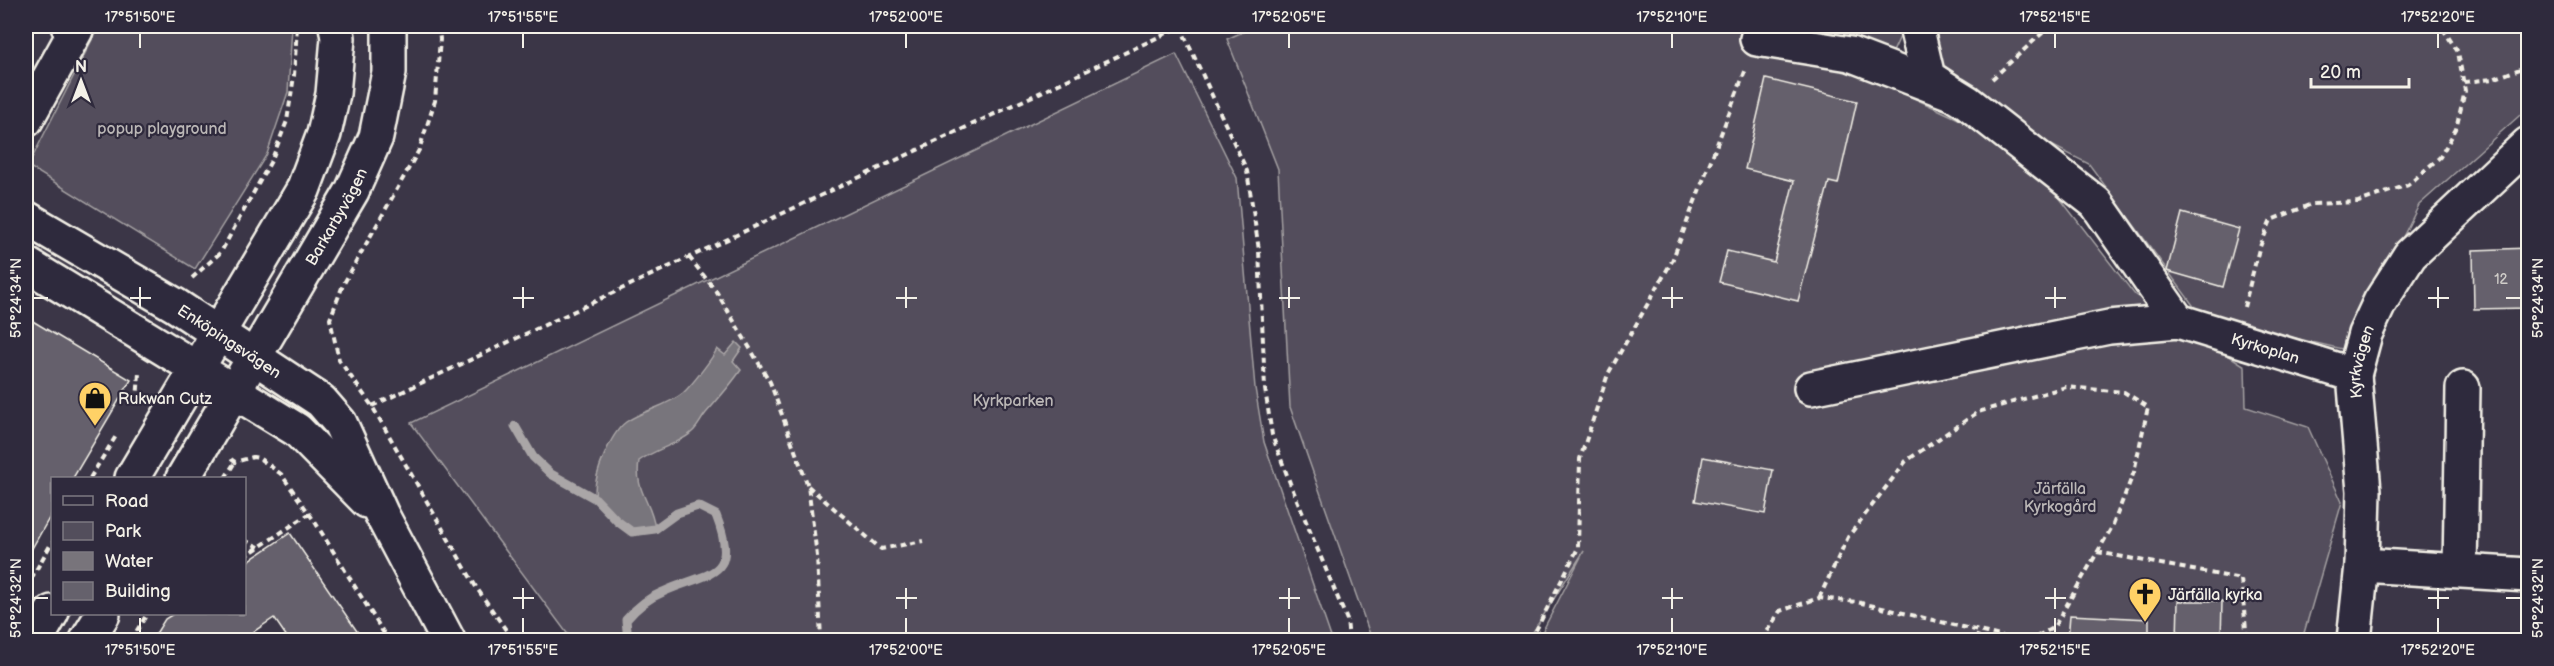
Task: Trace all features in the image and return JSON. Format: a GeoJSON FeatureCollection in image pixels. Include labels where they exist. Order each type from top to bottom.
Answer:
{"type":"FeatureCollection","features":[{"type":"Feature","properties":{"kind":"street"},"geometry":{"type":"LineString","coordinates":[[26,120],[76,30],[68,26]]}},
{"type":"Feature","properties":{"kind":"street"},"geometry":{"type":"LineString","coordinates":[[135,473],[303,190],[324,135],[333,94],[336,26]]}},
{"type":"Feature","properties":{"kind":"street","name":"Barkarbyvägen"},"geometry":{"type":"LineString","coordinates":[[184,477],[352,191],[376,137],[389,72],[389,26]]}},
{"type":"Feature","properties":{"kind":"street"},"geometry":{"type":"LineString","coordinates":[[1811,388],[2109,327],[2178,321],[2096,203],[1967,102],[1928,77],[1916,26]]}},
{"type":"Feature","properties":{"kind":"street"},"geometry":{"type":"LineString","coordinates":[[1757,39],[1850,54],[1954,94],[1967,102]]}},
{"type":"Feature","properties":{"kind":"street","name":"Kyrkvägen"},"geometry":{"type":"LineString","coordinates":[[2354,640],[2362,565],[2364,492],[2354,375],[2365,334],[2380,302],[2410,255],[2529,144]]}},
{"type":"Feature","properties":{"kind":"street","name":"Enköpingsvägen"},"geometry":{"type":"LineString","coordinates":[[26,218],[175,305],[321,401],[340,423],[382,515],[448,640]]}},
{"type":"Feature","properties":{"kind":"street","name":"Enköpingsvägen"},"geometry":{"type":"LineString","coordinates":[[26,264],[297,430],[382,515]]}},
{"type":"Feature","properties":{"kind":"street","name":"Kyrkoplan"},"geometry":{"type":"LineString","coordinates":[[2178,321],[2354,375]]}},
{"type":"Feature","properties":{"kind":"street"},"geometry":{"type":"LineString","coordinates":[[2460,570],[2463,388]]}},
{"type":"Feature","properties":{"kind":"street"},"geometry":{"type":"LineString","coordinates":[[2362,565],[2529,575]]}},
{"type":"Feature","properties":{"kind":"street"},"geometry":{"type":"LineString","coordinates":[[36,640],[51,614]]}},
{"type":"Feature","properties":{"kind":"street"},"geometry":{"type":"LineString","coordinates":[[87,640],[102,615]]}},
{"type":"Feature","properties":{"kind":"path"},"geometry":{"type":"LineString","coordinates":[[188,284],[194,275],[221,252],[272,159],[287,121],[294,76],[297,26]]}},
{"type":"Feature","properties":{"kind":"path"},"geometry":{"type":"LineString","coordinates":[[372,406],[1181,26],[1247,171],[1258,250],[1265,389],[1272,435],[1347,620],[1349,640]]}},
{"type":"Feature","properties":{"kind":"path"},"geometry":{"type":"LineString","coordinates":[[1967,102],[2050,26]]}},
{"type":"Feature","properties":{"kind":"path"},"geometry":{"type":"LineString","coordinates":[[2236,338],[2259,249],[2271,220],[2312,204],[2358,202],[2408,185],[2440,157],[2456,129],[2465,91],[2458,52],[2440,26]]}},
{"type":"Feature","properties":{"kind":"path"},"geometry":{"type":"LineString","coordinates":[[1531,640],[1578,548],[1580,459],[1608,374],[1672,261],[1757,39]]}},
{"type":"Feature","properties":{"kind":"path"},"geometry":{"type":"LineString","coordinates":[[2464,82],[2493,79],[2529,66]]}},
{"type":"Feature","properties":{"kind":"path"},"geometry":{"type":"LineString","coordinates":[[689,257],[716,291],[770,382],[808,486],[816,556],[821,640]]}},
{"type":"Feature","properties":{"kind":"path"},"geometry":{"type":"LineString","coordinates":[[330,319],[339,360],[372,406],[476,587],[513,640]]}},
{"type":"Feature","properties":{"kind":"path"},"geometry":{"type":"LineString","coordinates":[[137,401],[139,365]]}},
{"type":"Feature","properties":{"kind":"path"},"geometry":{"type":"LineString","coordinates":[[1819,598],[1848,537],[1906,461],[1978,412],[2066,387],[2124,392],[2148,406],[2134,472],[2112,527],[2054,627],[2031,640]]}},
{"type":"Feature","properties":{"kind":"path"},"geometry":{"type":"LineString","coordinates":[[91,477],[103,455]]}},
{"type":"Feature","properties":{"kind":"path"},"geometry":{"type":"LineString","coordinates":[[226,477],[235,461],[253,457],[260,459],[281,474],[309,514],[388,640]]}},
{"type":"Feature","properties":{"kind":"path"},"geometry":{"type":"LineString","coordinates":[[808,486],[881,549],[923,541]]}},
{"type":"Feature","properties":{"kind":"path"},"geometry":{"type":"LineString","coordinates":[[246,556],[309,514]]}},
{"type":"Feature","properties":{"kind":"path"},"geometry":{"type":"LineString","coordinates":[[246,541],[260,547]]}},
{"type":"Feature","properties":{"kind":"path"},"geometry":{"type":"LineString","coordinates":[[26,588],[51,544]]}},
{"type":"Feature","properties":{"kind":"path"},"geometry":{"type":"LineString","coordinates":[[2097,552],[2241,579],[2247,640]]}},
{"type":"Feature","properties":{"kind":"path"},"geometry":{"type":"LineString","coordinates":[[1762,640],[1780,611],[1819,598],[1857,602],[2017,640]]}},
{"type":"Feature","properties":{"kind":"path"},"geometry":{"type":"LineString","coordinates":[[131,640],[146,615]]}},
{"type":"Feature","properties":{"kind":"path"},"geometry":{"type":"LineString","coordinates":[[1976,640],[1979,632]]}},
{"type":"Feature","properties":{"kind":"green space","name":"popup playground"},"geometry":{"type":"Polygon","coordinates":[[[99,26],[292,26],[288,92],[267,154],[195,269],[28,166],[99,26]]]}},
{"type":"Feature","properties":{"kind":"green space","name":"Järfälla Kyrkogård"},"geometry":{"type":"Polygon","coordinates":[[[1256,26],[1905,26],[1879,82],[1967,123],[2055,192],[2135,295],[2245,366],[2246,407],[2308,427],[2342,502],[2302,640],[1538,640],[1584,551],[1528,640],[1372,640],[1290,407],[1278,169],[1227,39],[1256,26]]]}},
{"type":"Feature","properties":{"kind":"green space"},"geometry":{"type":"Polygon","coordinates":[[[1923,26],[2528,26],[2528,108],[2419,205],[2346,350],[2201,316],[2089,164],[1967,102],[1933,67],[1923,26]]]}},
{"type":"Feature","properties":{"kind":"green space","name":"Kyrkparken"},"geometry":{"type":"Polygon","coordinates":[[[1176,54],[1237,178],[1255,388],[1264,442],[1332,640],[572,640],[411,423],[1176,54]]]}},
{"type":"Feature","properties":{"kind":"water"},"geometry":{"type":"Polygon","coordinates":[[[736,342],[742,348],[733,361],[741,370],[696,428],[687,436],[639,461],[641,489],[651,511],[655,529],[632,532],[606,511],[596,497],[596,479],[599,468],[614,436],[626,422],[683,393],[717,349],[725,355],[736,342]]]}},
{"type":"Feature","properties":{"kind":"building"},"geometry":{"type":"Polygon","coordinates":[[[1766,79],[1857,101],[1838,184],[1829,182],[1798,301],[1719,282],[1727,251],[1774,262],[1794,181],[1745,169],[1766,79]]]}},
{"type":"Feature","properties":{"kind":"building"},"geometry":{"type":"Polygon","coordinates":[[[2182,213],[2239,229],[2223,287],[2167,271],[2182,213]]]}},
{"type":"Feature","properties":{"kind":"building"},"geometry":{"type":"Polygon","coordinates":[[[2529,248],[2529,308],[2474,309],[2473,250],[2529,248]]]}},
{"type":"Feature","properties":{"kind":"building"},"geometry":{"type":"Polygon","coordinates":[[[26,317],[131,380],[74,477],[51,477],[51,515],[26,559],[26,317]]]}},
{"type":"Feature","properties":{"kind":"building"},"geometry":{"type":"Polygon","coordinates":[[[1703,457],[1773,470],[1765,514],[1695,501],[1703,457]]]}},
{"type":"Feature","properties":{"kind":"building"},"geometry":{"type":"Polygon","coordinates":[[[290,533],[363,640],[289,640],[274,618],[241,640],[152,640],[165,619],[171,615],[246,615],[246,563],[290,533]]]}},
{"type":"Feature","properties":{"kind":"building"},"geometry":{"type":"Polygon","coordinates":[[[2178,601],[2222,601],[2221,640],[2177,640],[2178,601]]]}},
{"type":"Feature","properties":{"kind":"building"},"geometry":{"type":"Polygon","coordinates":[[[2070,615],[2149,619],[2149,640],[2068,640],[2070,615]]]}},
{"type":"Feature","properties":{"kind":"waterway"},"geometry":{"type":"LineString","coordinates":[[515,426],[533,457],[551,474],[596,499],[617,521],[632,532],[655,529],[677,513],[698,506],[716,515],[723,536],[725,552],[722,562],[716,570],[706,576],[658,594],[634,611],[626,620],[628,640]]}},
{"type":"Feature","properties":{"kind":"place","name":"Rukwan Cutz"},"geometry":{"type":"Point","coordinates":[95,427]}},
{"type":"Feature","properties":{"kind":"place","name":"Järfälla kyrka"},"geometry":{"type":"Point","coordinates":[2145,623]}}]}
